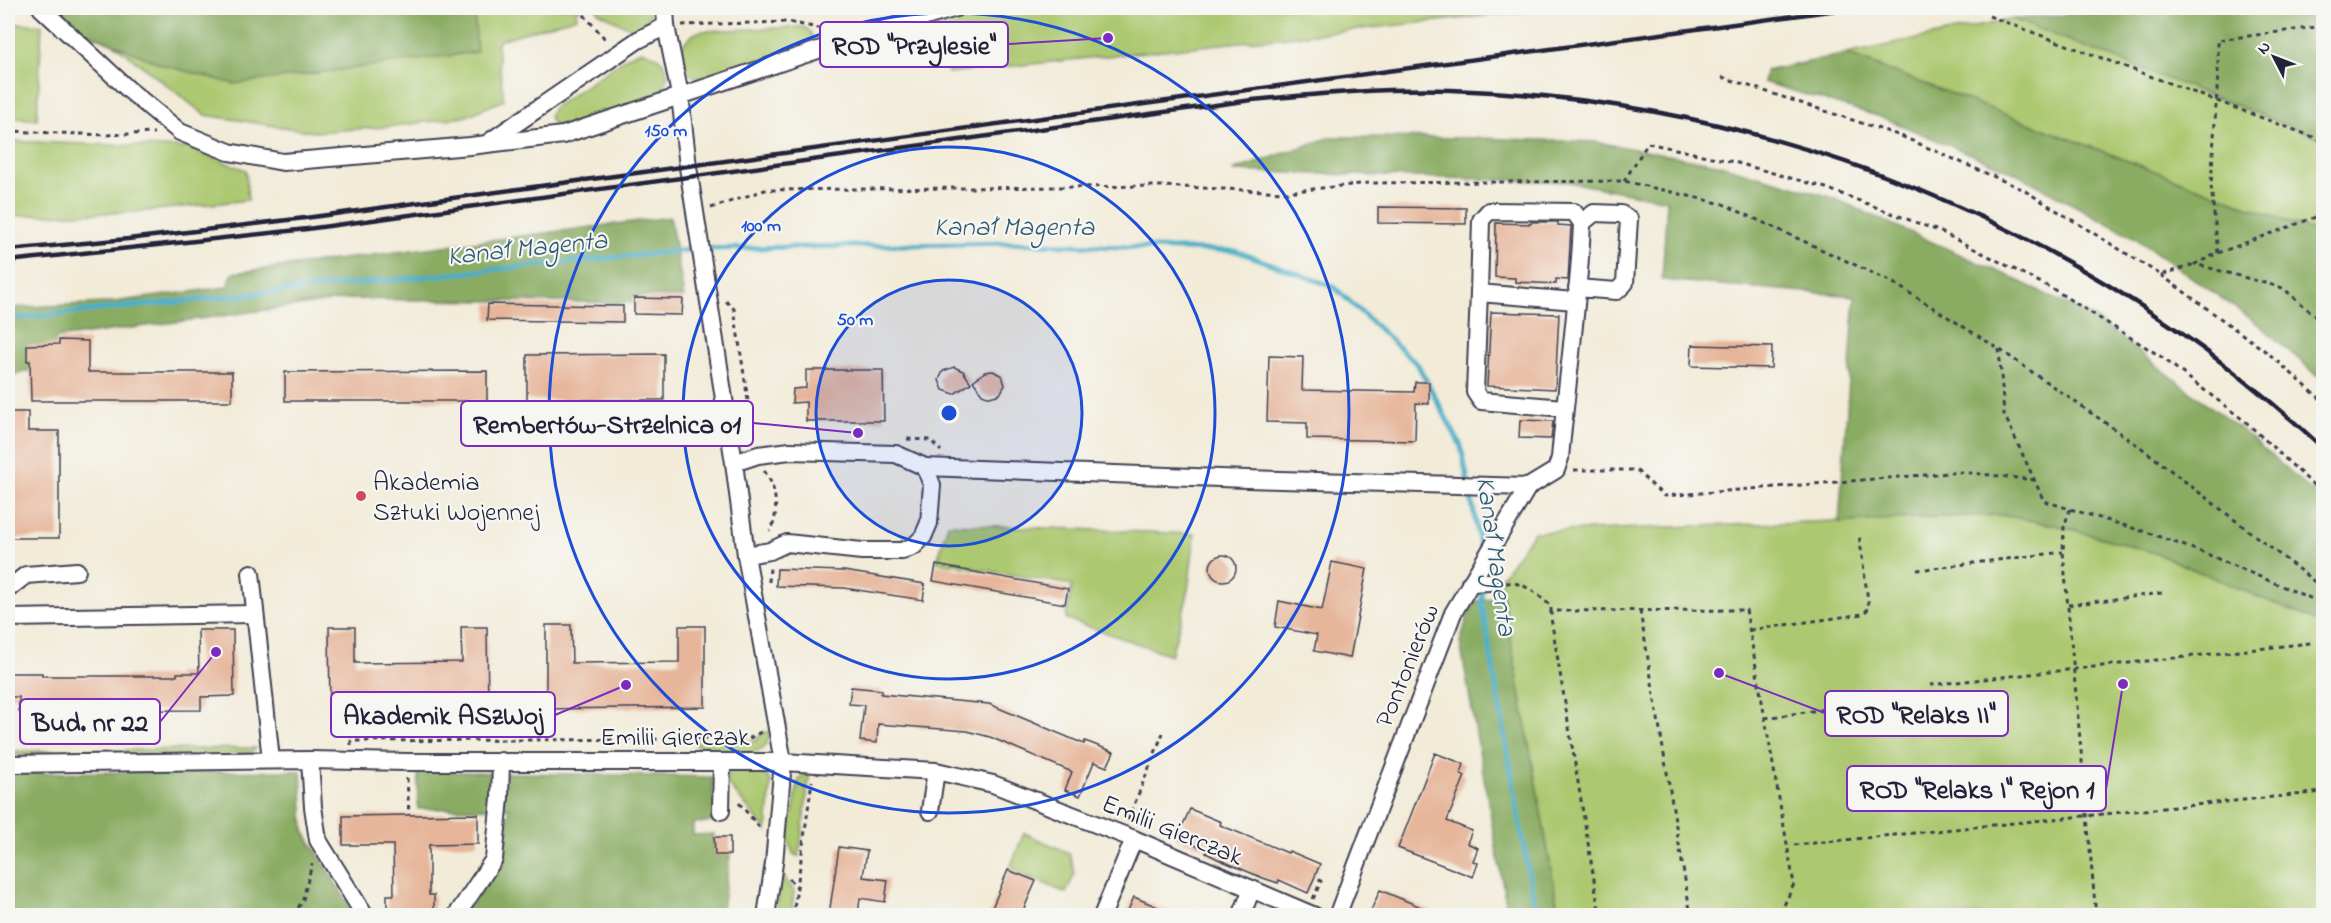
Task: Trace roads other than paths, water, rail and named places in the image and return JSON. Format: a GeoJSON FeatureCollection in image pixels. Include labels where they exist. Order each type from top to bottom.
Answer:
{"type":"FeatureCollection","features":[{"type":"Feature","properties":{"kind":"street"},"geometry":{"type":"LineString","coordinates":[[41,8],[129,90],[180,132],[228,152],[283,162],[563,135],[851,39],[956,8]]}},
{"type":"Feature","properties":{"kind":"street"},"geometry":{"type":"LineString","coordinates":[[665,8],[666,26],[680,95],[695,213],[746,555],[783,762],[766,915]]}},
{"type":"Feature","properties":{"kind":"street"},"geometry":{"type":"LineString","coordinates":[[485,144],[638,40],[666,26]]}},
{"type":"Feature","properties":{"kind":"street"},"geometry":{"type":"LineString","coordinates":[[1489,212],[1574,212],[1582,223],[1564,408],[1481,401],[1475,392],[1479,293],[1481,219],[1489,212]]}},
{"type":"Feature","properties":{"kind":"street"},"geometry":{"type":"LineString","coordinates":[[1479,293],[1576,295],[1617,291],[1625,283],[1629,219],[1621,214],[1594,213],[1582,223]]}},
{"type":"Feature","properties":{"kind":"street","name":"Pontonierów"},"geometry":{"type":"LineString","coordinates":[[1337,915],[1453,613],[1528,487],[1558,464],[1564,408]]}},
{"type":"Feature","properties":{"kind":"street"},"geometry":{"type":"LineString","coordinates":[[734,463],[758,455],[790,451],[896,454],[925,467],[1528,487]]}},
{"type":"Feature","properties":{"kind":"street"},"geometry":{"type":"LineString","coordinates":[[746,555],[770,551],[787,543],[862,551],[902,551],[914,546],[923,537],[929,523],[932,485],[925,467]]}},
{"type":"Feature","properties":{"kind":"street"},"geometry":{"type":"LineString","coordinates":[[8,589],[26,575],[77,571]]}},
{"type":"Feature","properties":{"kind":"street"},"geometry":{"type":"LineString","coordinates":[[251,573],[271,760]]}},
{"type":"Feature","properties":{"kind":"street"},"geometry":{"type":"LineString","coordinates":[[1470,583],[1495,583]]}},
{"type":"Feature","properties":{"kind":"street"},"geometry":{"type":"LineString","coordinates":[[8,618],[254,614]]}},
{"type":"Feature","properties":{"kind":"street","name":"Emilii Gierczak"},"geometry":{"type":"LineString","coordinates":[[8,764],[271,760],[814,762],[936,771],[993,784],[1134,839],[1252,889],[1313,910]]}},
{"type":"Feature","properties":{"kind":"street"},"geometry":{"type":"LineString","coordinates":[[310,760],[318,840],[365,915]]}},
{"type":"Feature","properties":{"kind":"street"},"geometry":{"type":"LineString","coordinates":[[456,915],[494,859],[501,761]]}},
{"type":"Feature","properties":{"kind":"street"},"geometry":{"type":"LineString","coordinates":[[721,811],[722,763]]}},
{"type":"Feature","properties":{"kind":"street"},"geometry":{"type":"LineString","coordinates":[[930,811],[936,771]]}},
{"type":"Feature","properties":{"kind":"street"},"geometry":{"type":"LineString","coordinates":[[1102,915],[1134,839]]}},
{"type":"Feature","properties":{"kind":"street"},"geometry":{"type":"LineString","coordinates":[[1241,915],[1252,889]]}},
{"type":"Feature","properties":{"kind":"waterway","name":"Kanał Magenta"},"geometry":{"type":"LineString","coordinates":[[8,319],[698,249],[1012,243],[1236,251],[1334,287],[1418,365],[1461,446],[1482,555]]}},
{"type":"Feature","properties":{"kind":"waterway","name":"Kanał Magenta"},"geometry":{"type":"LineString","coordinates":[[1482,585],[1482,604],[1536,916]]}},
{"type":"Feature","properties":{"kind":"railway"},"geometry":{"type":"LineString","coordinates":[[8,250],[128,239],[305,218],[1852,8]]}},
{"type":"Feature","properties":{"kind":"railway"},"geometry":{"type":"LineString","coordinates":[[8,261],[307,229],[1252,100],[1401,90],[1451,90],[1572,99],[1691,119],[1807,149],[1920,190],[2029,240],[2133,301],[2231,370],[2324,449]]}},
{"type":"Feature","properties":{"kind":"place","name":"ROD \"Przylesie\""},"geometry":{"type":"Point","coordinates":[1108,38]}},
{"type":"Feature","properties":{"kind":"place","name":"Rembertów-Strzelnica 01"},"geometry":{"type":"Point","coordinates":[858,433]}},
{"type":"Feature","properties":{"kind":"place","name":"Akademia Sztuki Wojennej"},"geometry":{"type":"Point","coordinates":[361,496]}},
{"type":"Feature","properties":{"kind":"place","name":"Bud. nr 22"},"geometry":{"type":"Point","coordinates":[216,652]}},
{"type":"Feature","properties":{"kind":"place","name":"ROD \"Relaks II\""},"geometry":{"type":"Point","coordinates":[1719,673]}},
{"type":"Feature","properties":{"kind":"place","name":"ROD \"Relaks I\" Rejon 1"},"geometry":{"type":"Point","coordinates":[2123,684]}},
{"type":"Feature","properties":{"kind":"place","name":"Akademik ASzWoj"},"geometry":{"type":"Point","coordinates":[626,685]}}]}
